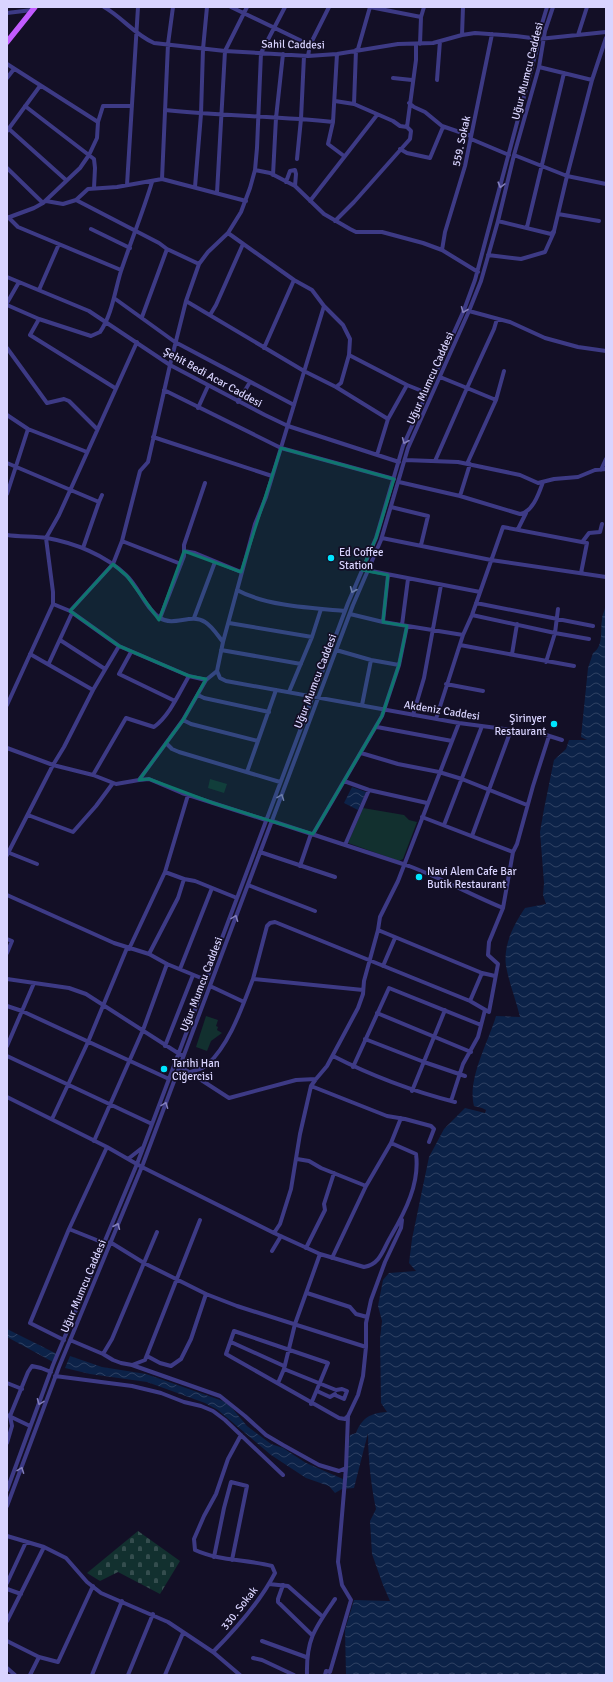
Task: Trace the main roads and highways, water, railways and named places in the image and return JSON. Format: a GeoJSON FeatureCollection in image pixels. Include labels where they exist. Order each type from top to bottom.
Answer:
{"type":"FeatureCollection","features":[{"type":"Feature","properties":{"kind":"main road"},"geometry":{"type":"LineString","coordinates":[[7,42],[34,8]]}},
{"type":"Feature","properties":{"kind":"water"},"geometry":{"type":"Polygon","coordinates":[[[606,604],[606,1675],[346,1675],[345,1630],[354,1600],[390,1601],[372,1554],[370,1521],[376,1509],[370,1471],[368,1433],[354,1488],[342,1489],[335,1493],[329,1486],[306,1478],[271,1455],[218,1410],[205,1403],[147,1382],[90,1374],[65,1368],[70,1356],[102,1367],[146,1374],[223,1401],[231,1407],[247,1426],[271,1444],[283,1448],[306,1463],[343,1479],[350,1435],[356,1433],[367,1417],[387,1412],[381,1403],[380,1339],[382,1321],[378,1306],[383,1280],[389,1273],[416,1271],[409,1263],[412,1239],[429,1157],[444,1129],[465,1108],[485,1113],[486,1110],[474,1106],[473,1084],[479,1061],[496,1016],[520,1017],[507,972],[506,950],[513,928],[525,908],[546,904],[543,895],[544,883],[540,832],[544,809],[554,760],[566,749],[569,740],[587,740],[581,737],[588,668],[593,653],[599,646],[602,618],[606,604]]]}},
{"type":"Feature","properties":{"kind":"water"},"geometry":{"type":"Polygon","coordinates":[[[352,787],[366,792],[358,810],[344,803],[352,787]]]}},
{"type":"Feature","properties":{"kind":"water"},"geometry":{"type":"Polygon","coordinates":[[[7,1329],[57,1354],[53,1362],[7,1337],[7,1329]]]}},
{"type":"Feature","properties":{"kind":"place","name":"Ed Coffee Station"},"geometry":{"type":"Point","coordinates":[331,558]}},
{"type":"Feature","properties":{"kind":"place","name":"Şirinyer Restaurant"},"geometry":{"type":"Point","coordinates":[554,724]}},
{"type":"Feature","properties":{"kind":"place","name":"Navi Alem Cafe Bar Butik Restaurant"},"geometry":{"type":"Point","coordinates":[419,877]}},
{"type":"Feature","properties":{"kind":"place","name":"Tarihi Han Ciğercisi"},"geometry":{"type":"Point","coordinates":[164,1069]}}]}
